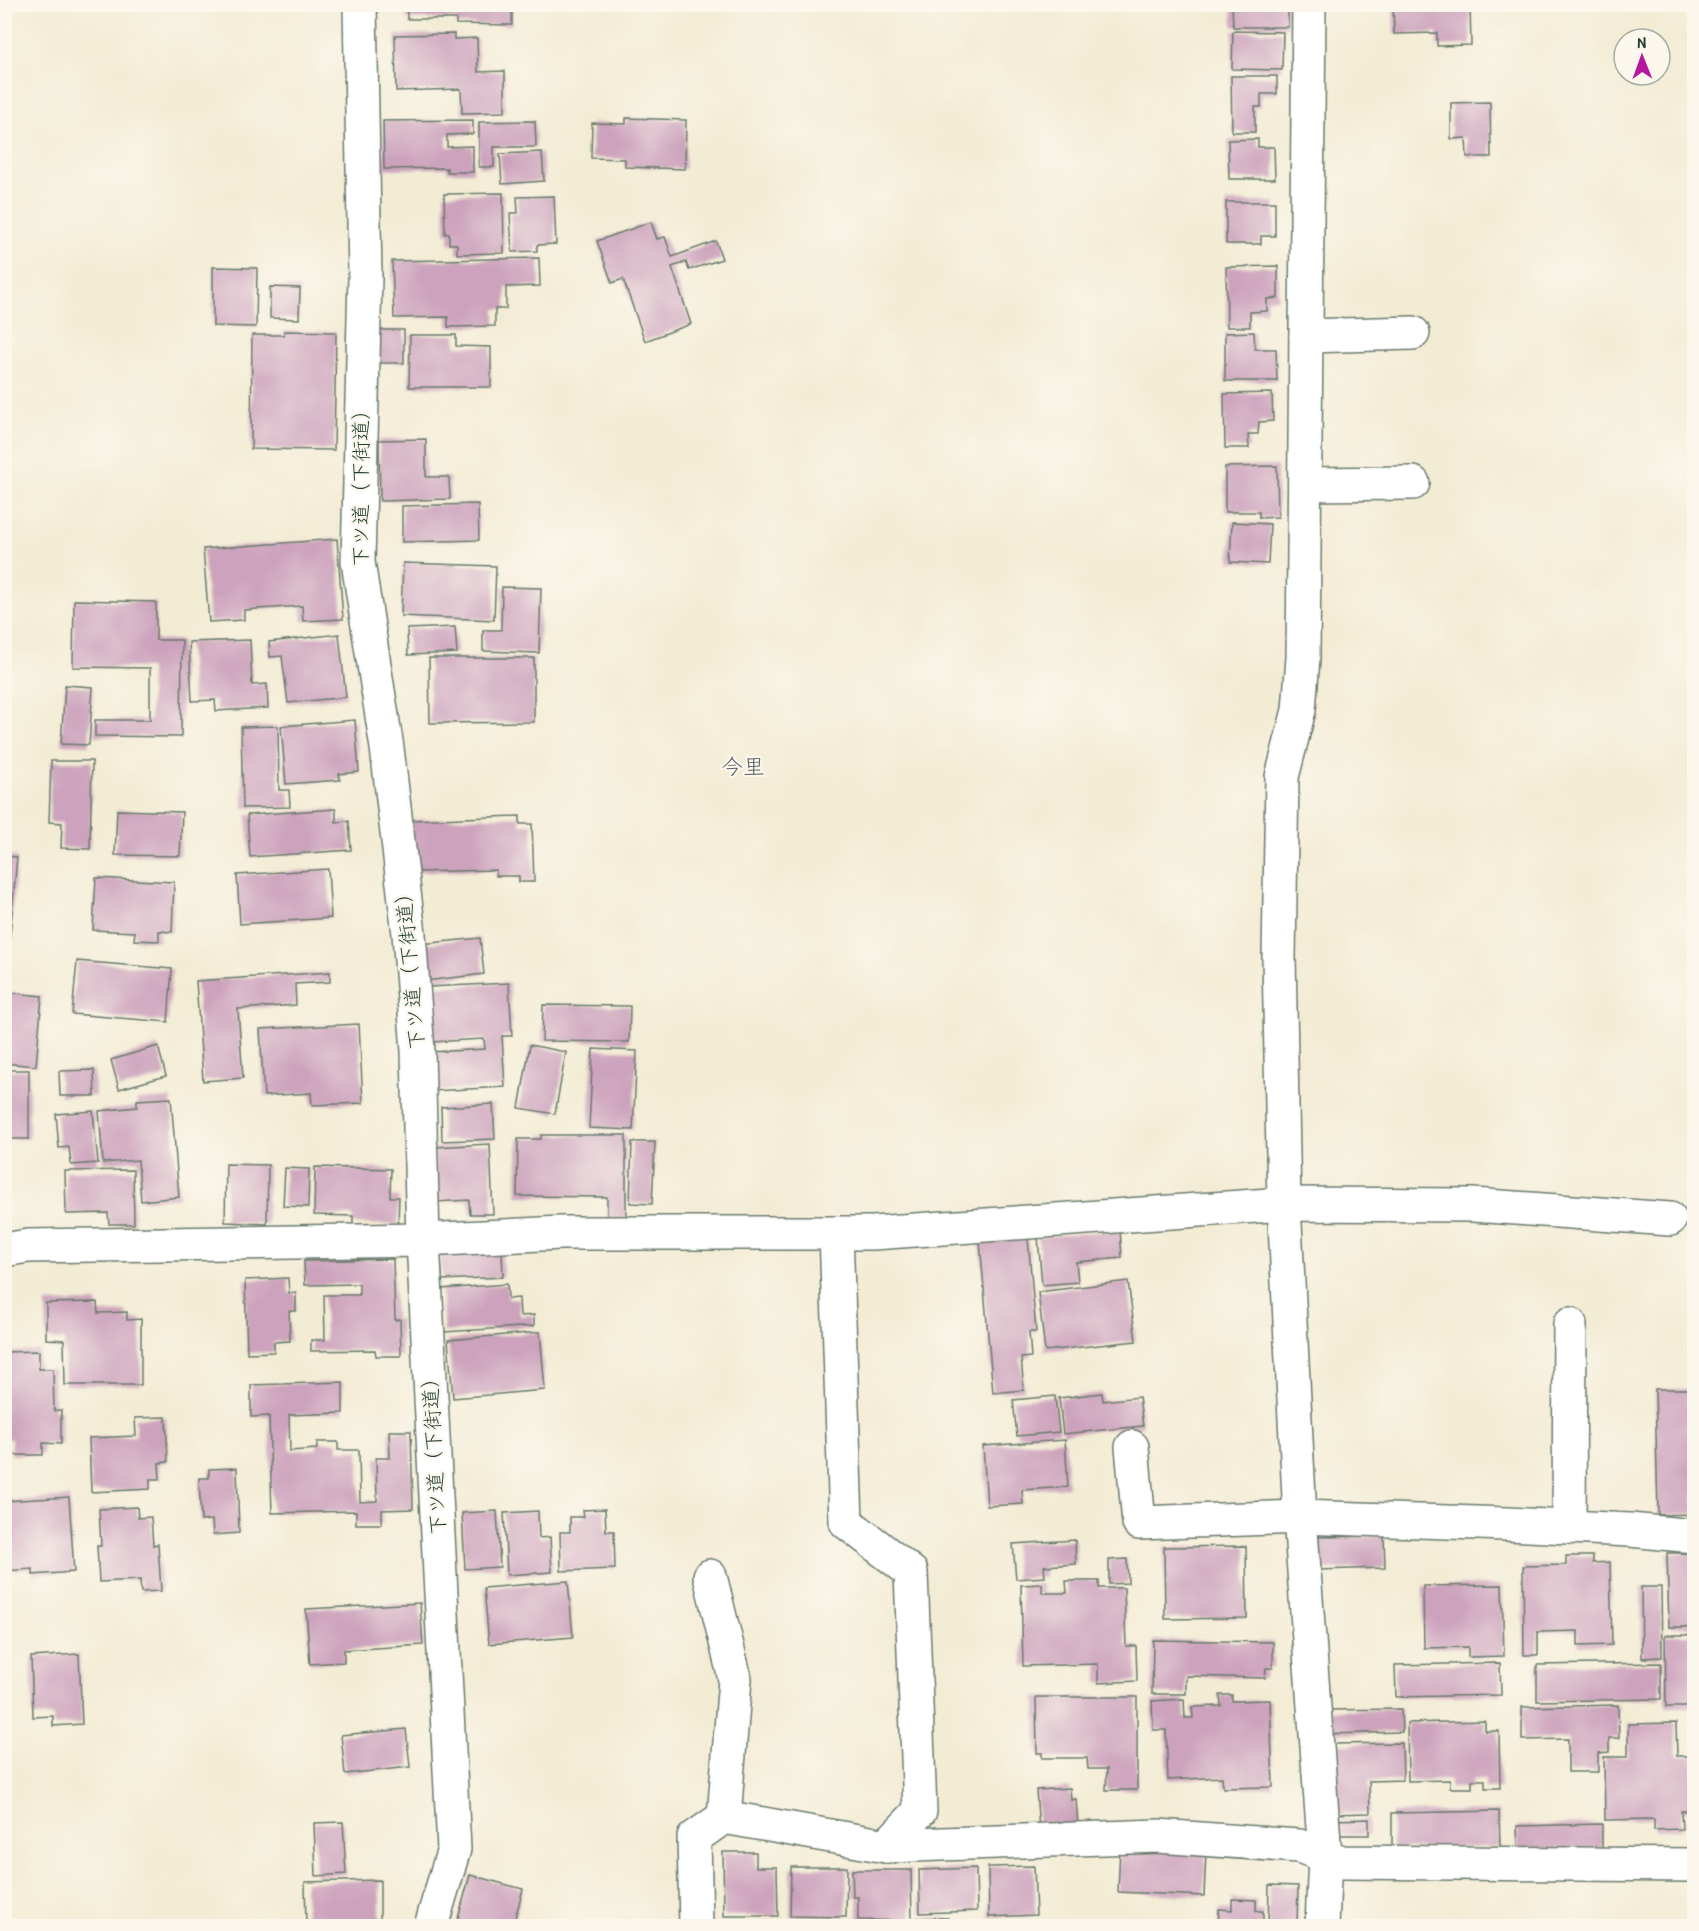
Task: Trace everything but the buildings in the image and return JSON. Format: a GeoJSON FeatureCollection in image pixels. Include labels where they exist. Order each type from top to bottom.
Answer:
{"type":"FeatureCollection","features":[{"type":"Feature","properties":{"kind":"street","name":"下ツ道（下街道）"},"geometry":{"type":"LineString","coordinates":[[360,4],[364,277],[358,562],[387,748],[409,934],[418,1051],[423,1240],[454,1849],[431,1926]]}},
{"type":"Feature","properties":{"kind":"street"},"geometry":{"type":"LineString","coordinates":[[1309,4],[1303,658],[1299,710],[1282,777],[1279,957],[1284,1204],[1300,1517],[1325,1855],[1322,1926]]}},
{"type":"Feature","properties":{"kind":"street"},"geometry":{"type":"LineString","coordinates":[[1306,336],[1413,333]]}},
{"type":"Feature","properties":{"kind":"street"},"geometry":{"type":"LineString","coordinates":[[1305,484],[1413,483]]}},
{"type":"Feature","properties":{"kind":"street"},"geometry":{"type":"LineString","coordinates":[[4,1250],[40,1246],[423,1240],[561,1233],[885,1232],[1284,1204],[1473,1205],[1670,1219]]}},
{"type":"Feature","properties":{"kind":"street"},"geometry":{"type":"LineString","coordinates":[[836,1233],[846,1521],[911,1572],[920,1810],[886,1846]]}},
{"type":"Feature","properties":{"kind":"street"},"geometry":{"type":"LineString","coordinates":[[1569,1527],[1570,1324]]}},
{"type":"Feature","properties":{"kind":"street"},"geometry":{"type":"LineString","coordinates":[[1132,1447],[1139,1522],[1300,1517],[1569,1527],[1695,1536]]}},
{"type":"Feature","properties":{"kind":"street"},"geometry":{"type":"LineString","coordinates":[[710,1576],[735,1679],[724,1817]]}},
{"type":"Feature","properties":{"kind":"street"},"geometry":{"type":"LineString","coordinates":[[696,1926],[694,1838],[724,1817],[886,1846],[1158,1836],[1299,1846],[1342,1862],[1695,1865]]}},
{"type":"Feature","properties":{"kind":"district","name":"今里"},"geometry":{"type":"Point","coordinates":[743,766]}}]}
